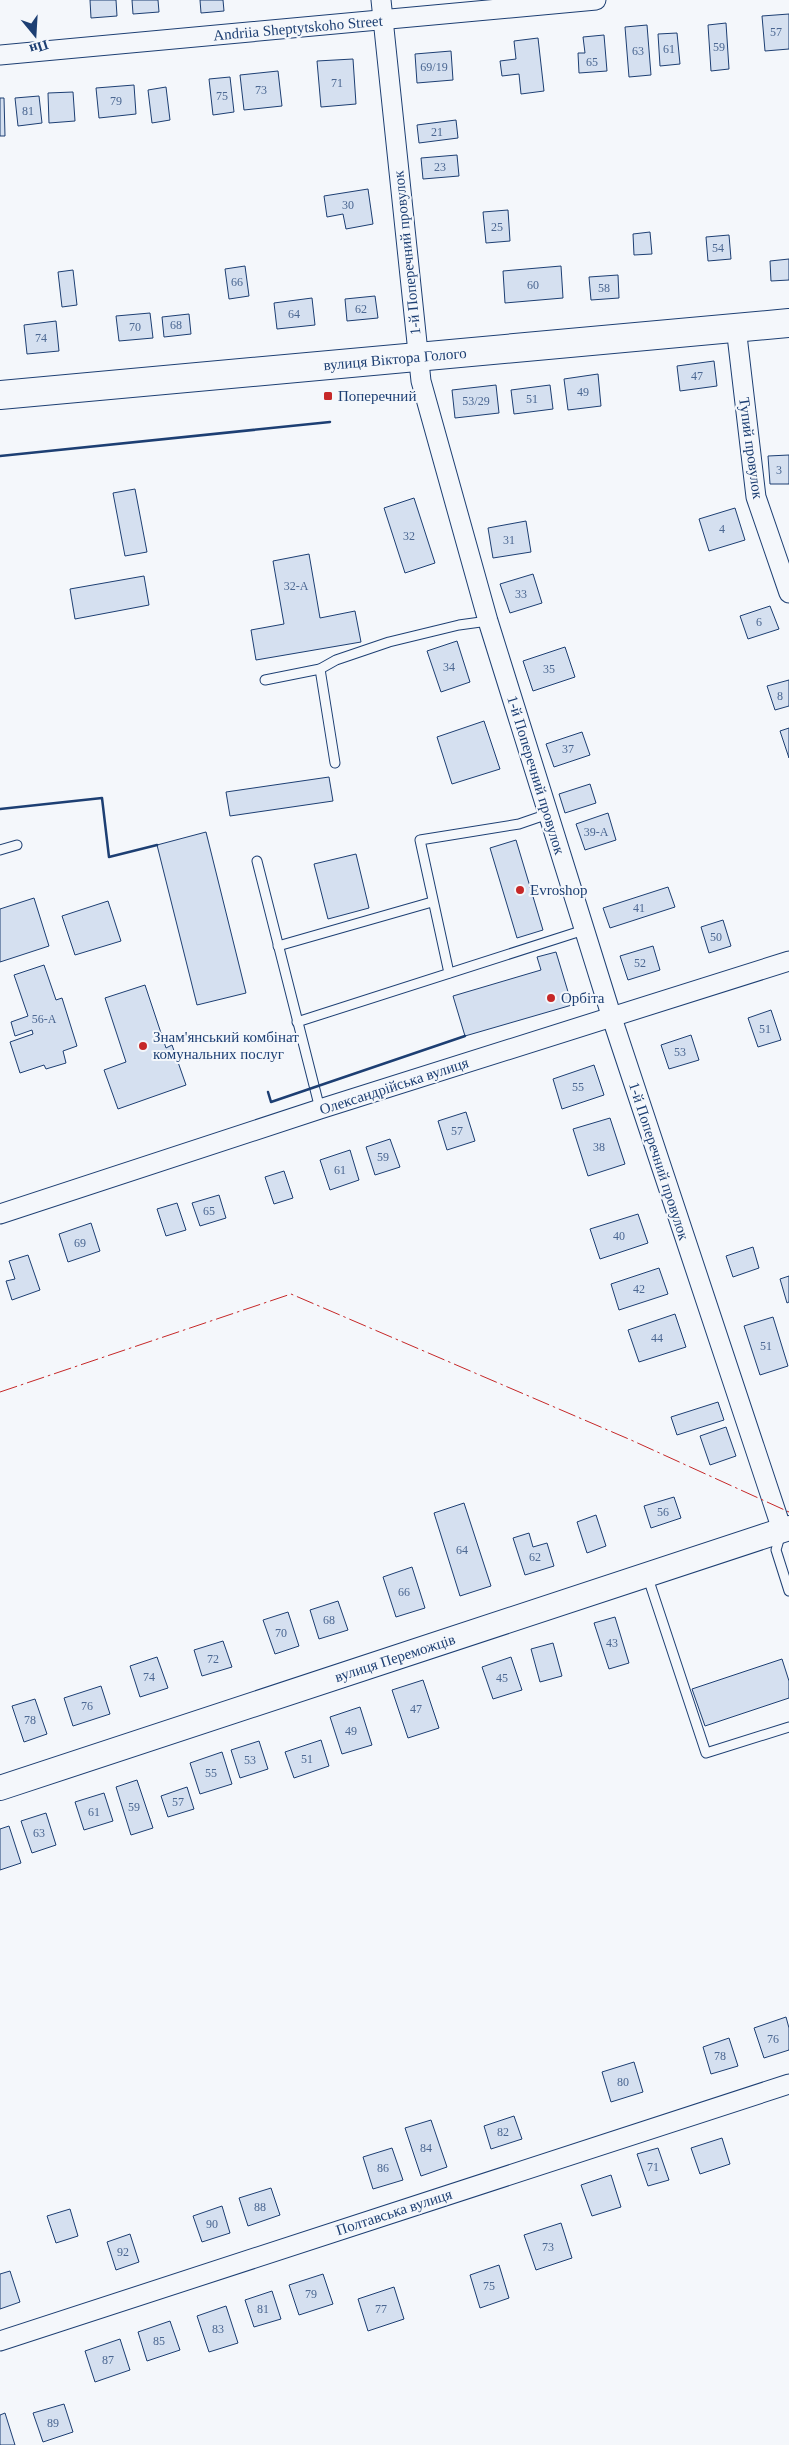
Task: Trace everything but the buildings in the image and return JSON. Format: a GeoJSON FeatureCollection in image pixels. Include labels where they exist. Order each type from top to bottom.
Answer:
{"type":"FeatureCollection","features":[{"type":"Feature","properties":{"kind":"main road","name":"вулиця Віктора Голого"},"geometry":{"type":"LineString","coordinates":[[0,395],[789,322]]}},
{"type":"Feature","properties":{"kind":"street","name":"1-й Поперечний провулок"},"geometry":{"type":"LineString","coordinates":[[382,0],[420,381],[488,621],[584,930],[785,1529]]}},
{"type":"Feature","properties":{"kind":"street","name":"Andriia Sheptytskoho Street"},"geometry":{"type":"LineString","coordinates":[[0,55],[596,0]]}},
{"type":"Feature","properties":{"kind":"street","name":"Тупий провулок"},"geometry":{"type":"LineString","coordinates":[[736,327],[756,497],[789,594]]}},
{"type":"Feature","properties":{"kind":"street","name":"Олександрійська вулиця"},"geometry":{"type":"LineString","coordinates":[[0,1214],[320,1109],[789,962]]}},
{"type":"Feature","properties":{"kind":"street","name":"вулиця Переможців"},"geometry":{"type":"LineString","coordinates":[[0,1788],[785,1529]]}},
{"type":"Feature","properties":{"kind":"street","name":"Полтавська вулиця"},"geometry":{"type":"LineString","coordinates":[[0,2341],[789,2084]]}},
{"type":"Feature","properties":{"kind":"lane"},"geometry":{"type":"LineString","coordinates":[[265,680],[320,668],[336,660],[389,642],[459,625],[488,621]]}},
{"type":"Feature","properties":{"kind":"lane"},"geometry":{"type":"LineString","coordinates":[[320,668],[335,762]]}},
{"type":"Feature","properties":{"kind":"lane"},"geometry":{"type":"LineString","coordinates":[[450,973],[432,902],[420,840],[519,824],[548,814]]}},
{"type":"Feature","properties":{"kind":"lane"},"geometry":{"type":"LineString","coordinates":[[0,850],[17,844]]}},
{"type":"Feature","properties":{"kind":"lane"},"geometry":{"type":"LineString","coordinates":[[257,860],[320,1109]]}},
{"type":"Feature","properties":{"kind":"lane"},"geometry":{"type":"LineString","coordinates":[[278,946],[432,902]]}},
{"type":"Feature","properties":{"kind":"lane"},"geometry":{"type":"LineString","coordinates":[[297,1022],[584,930]]}},
{"type":"Feature","properties":{"kind":"lane"},"geometry":{"type":"LineString","coordinates":[[785,1529],[776,1550],[789,1591]]}},
{"type":"Feature","properties":{"kind":"lane"},"geometry":{"type":"LineString","coordinates":[[647,1575],[706,1753],[789,1727]]}},
{"type":"Feature","properties":{"kind":"wall"},"geometry":{"type":"LineString","coordinates":[[0,456],[330,422]]}},
{"type":"Feature","properties":{"kind":"wall"},"geometry":{"type":"LineString","coordinates":[[0,809],[102,798],[109,857],[157,845]]}},
{"type":"Feature","properties":{"kind":"wall"},"geometry":{"type":"LineString","coordinates":[[268,1092],[271,1102],[465,1036]]}},
{"type":"Feature","properties":{"kind":"power"},"geometry":{"type":"LineString","coordinates":[[0,1392],[291,1294],[631,1440],[789,1512]]}},
{"type":"Feature","properties":{"kind":"place","name":"Поперечний"},"geometry":{"type":"Point","coordinates":[328,396]}},
{"type":"Feature","properties":{"kind":"place","name":"Evroshop"},"geometry":{"type":"Point","coordinates":[520,890]}},
{"type":"Feature","properties":{"kind":"place","name":"Орбіта"},"geometry":{"type":"Point","coordinates":[551,998]}},
{"type":"Feature","properties":{"kind":"place","name":"Знам'янський комбінат комунальних послуг"},"geometry":{"type":"Point","coordinates":[143,1046]}}]}
